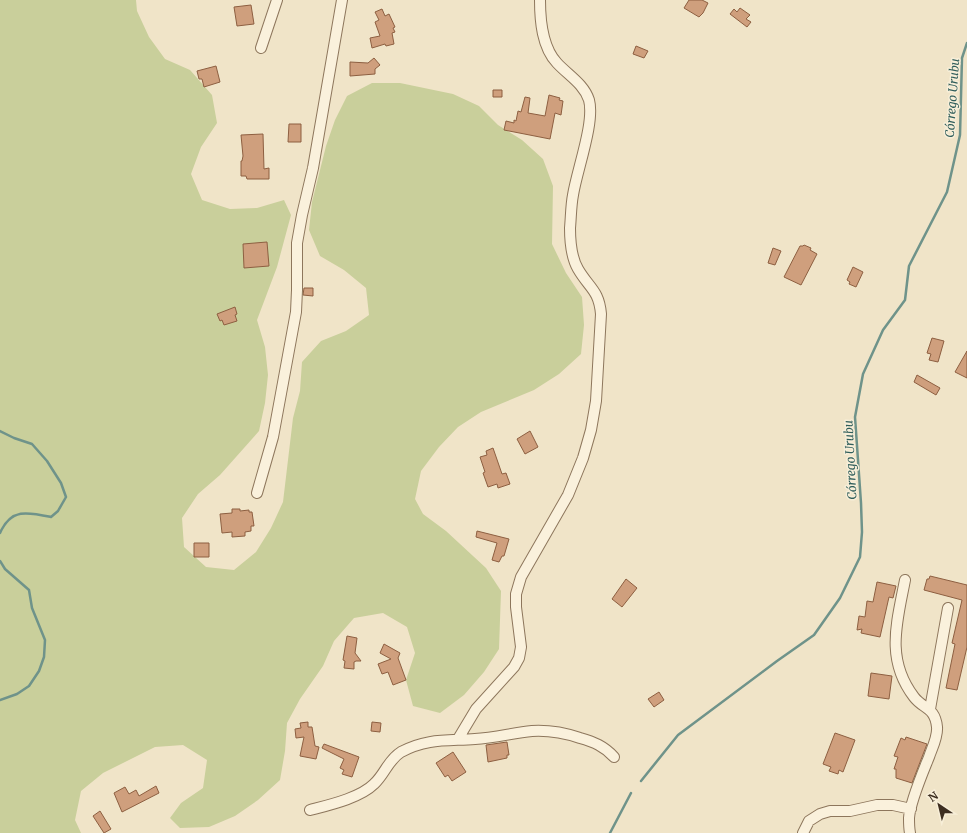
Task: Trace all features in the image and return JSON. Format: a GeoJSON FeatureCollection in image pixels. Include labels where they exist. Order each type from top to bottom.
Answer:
{"type":"FeatureCollection","features":[{"type":"Feature","properties":{"kind":"street"},"geometry":{"type":"LineString","coordinates":[[261,48],[277,0]]}},
{"type":"Feature","properties":{"kind":"street"},"geometry":{"type":"LineString","coordinates":[[257,493],[273,437],[296,312],[297,243],[313,168],[342,0]]}},
{"type":"Feature","properties":{"kind":"street"},"geometry":{"type":"LineString","coordinates":[[458,739],[476,709],[514,667],[519,658],[521,647],[516,607],[516,594],[521,577],[568,495],[583,458],[591,430],[596,401],[601,314],[600,304],[595,290],[578,270],[575,263],[572,253],[570,228],[572,196],[589,127],[590,108],[585,91],[575,79],[557,63],[547,47],[543,30],[540,0]]}},
{"type":"Feature","properties":{"kind":"street"},"geometry":{"type":"LineString","coordinates":[[905,580],[895,633],[895,654],[905,683],[915,698],[930,709],[936,720],[937,729],[934,743],[909,816],[910,833]]}},
{"type":"Feature","properties":{"kind":"street"},"geometry":{"type":"LineString","coordinates":[[930,709],[948,608]]}},
{"type":"Feature","properties":{"kind":"street"},"geometry":{"type":"LineString","coordinates":[[310,810],[337,803],[367,790],[375,783],[394,757],[402,752],[431,741],[475,739],[533,731],[549,731],[569,735],[601,745],[614,757]]}},
{"type":"Feature","properties":{"kind":"street"},"geometry":{"type":"LineString","coordinates":[[803,833],[810,821],[820,814],[830,811],[850,811],[877,805],[893,805],[911,810]]}},
{"type":"Feature","properties":{"kind":"green space"},"geometry":{"type":"Polygon","coordinates":[[[0,0],[136,0],[137,11],[149,37],[165,59],[190,70],[212,95],[217,123],[201,147],[191,174],[202,200],[230,209],[257,208],[284,200],[291,215],[277,267],[257,320],[265,347],[268,375],[265,403],[259,431],[220,475],[198,494],[182,518],[184,547],[206,567],[234,570],[256,552],[271,528],[283,502],[293,418],[300,391],[302,362],[321,341],[346,331],[369,315],[366,288],[344,270],[320,256],[309,230],[312,202],[326,146],[335,120],[347,96],[372,83],[400,83],[453,94],[479,106],[498,125],[522,140],[543,159],[553,186],[552,244],[566,273],[582,297],[584,325],[581,354],[559,374],[534,390],[481,412],[458,427],[439,447],[421,471],[415,499],[423,514],[446,531],[486,568],[501,591],[499,649],[484,672],[464,695],[440,713],[413,706],[406,680],[415,653],[407,627],[383,613],[354,618],[334,641],[323,666],[300,699],[287,723],[285,751],[280,780],[258,800],[235,816],[209,827],[180,828],[170,818],[181,803],[203,788],[207,760],[183,745],[155,747],[103,773],[81,791],[75,820],[81,833],[0,833],[0,0]]]}},
{"type":"Feature","properties":{"kind":"building"},"geometry":{"type":"Polygon","coordinates":[[[689,0],[702,0],[708,3],[703,13],[699,17],[684,8],[689,0]]]}},
{"type":"Feature","properties":{"kind":"building"},"geometry":{"type":"Polygon","coordinates":[[[251,5],[254,24],[237,26],[234,7],[251,5]]]}},
{"type":"Feature","properties":{"kind":"building"},"geometry":{"type":"Polygon","coordinates":[[[740,8],[750,15],[746,19],[751,22],[747,27],[730,14],[734,9],[737,12],[740,8]]]}},
{"type":"Feature","properties":{"kind":"building"},"geometry":{"type":"Polygon","coordinates":[[[382,9],[385,16],[389,14],[395,27],[393,28],[395,32],[392,33],[394,44],[386,46],[385,44],[372,48],[370,38],[380,36],[375,22],[379,20],[375,12],[382,9]]]}},
{"type":"Feature","properties":{"kind":"building"},"geometry":{"type":"Polygon","coordinates":[[[636,46],[648,51],[644,58],[633,54],[636,46]]]}},
{"type":"Feature","properties":{"kind":"building"},"geometry":{"type":"Polygon","coordinates":[[[374,58],[380,65],[375,69],[375,74],[350,76],[350,62],[368,63],[374,58]]]}},
{"type":"Feature","properties":{"kind":"building"},"geometry":{"type":"Polygon","coordinates":[[[216,66],[220,82],[204,87],[202,79],[199,79],[197,71],[216,66]]]}},
{"type":"Feature","properties":{"kind":"building"},"geometry":{"type":"Polygon","coordinates":[[[493,90],[502,90],[502,97],[493,97],[493,90]]]}},
{"type":"Feature","properties":{"kind":"building"},"geometry":{"type":"Polygon","coordinates":[[[549,95],[560,98],[559,100],[563,101],[561,115],[555,113],[550,139],[504,130],[506,121],[514,123],[514,120],[516,121],[518,111],[521,112],[525,97],[530,98],[528,113],[545,116],[549,95]]]}},
{"type":"Feature","properties":{"kind":"building"},"geometry":{"type":"Polygon","coordinates":[[[289,124],[301,124],[301,142],[288,142],[289,124]]]}},
{"type":"Feature","properties":{"kind":"building"},"geometry":{"type":"Polygon","coordinates":[[[263,134],[264,169],[269,168],[269,179],[247,179],[246,176],[241,176],[241,161],[243,156],[241,135],[263,134]]]}},
{"type":"Feature","properties":{"kind":"building"},"geometry":{"type":"Polygon","coordinates":[[[267,242],[269,266],[244,268],[243,244],[267,242]]]}},
{"type":"Feature","properties":{"kind":"building"},"geometry":{"type":"Polygon","coordinates":[[[804,245],[811,248],[810,250],[817,254],[801,285],[784,277],[800,246],[804,245]]]}},
{"type":"Feature","properties":{"kind":"building"},"geometry":{"type":"Polygon","coordinates":[[[773,248],[781,251],[775,265],[768,263],[773,248]]]}},
{"type":"Feature","properties":{"kind":"building"},"geometry":{"type":"Polygon","coordinates":[[[853,267],[863,272],[856,287],[849,284],[850,282],[847,280],[853,267]]]}},
{"type":"Feature","properties":{"kind":"building"},"geometry":{"type":"Polygon","coordinates":[[[304,288],[313,288],[313,296],[303,295],[304,288]]]}},
{"type":"Feature","properties":{"kind":"building"},"geometry":{"type":"Polygon","coordinates":[[[235,307],[237,321],[224,325],[222,320],[220,321],[217,314],[235,307]]]}},
{"type":"Feature","properties":{"kind":"building"},"geometry":{"type":"Polygon","coordinates":[[[932,338],[944,341],[938,362],[929,360],[931,354],[927,353],[932,338]]]}},
{"type":"Feature","properties":{"kind":"building"},"geometry":{"type":"Polygon","coordinates":[[[967,351],[967,378],[955,372],[967,351]]]}},
{"type":"Feature","properties":{"kind":"building"},"geometry":{"type":"Polygon","coordinates":[[[917,375],[940,388],[936,395],[914,382],[917,375]]]}},
{"type":"Feature","properties":{"kind":"building"},"geometry":{"type":"Polygon","coordinates":[[[530,431],[538,447],[525,454],[517,439],[530,431]]]}},
{"type":"Feature","properties":{"kind":"building"},"geometry":{"type":"Polygon","coordinates":[[[493,448],[502,474],[506,473],[510,484],[498,488],[497,484],[488,487],[483,473],[485,472],[480,457],[487,455],[486,451],[493,448]]]}},
{"type":"Feature","properties":{"kind":"building"},"geometry":{"type":"Polygon","coordinates":[[[232,509],[240,509],[240,511],[249,510],[249,512],[252,512],[254,526],[251,526],[251,531],[245,532],[245,536],[232,537],[232,532],[222,533],[220,514],[232,513],[232,509]]]}},
{"type":"Feature","properties":{"kind":"building"},"geometry":{"type":"Polygon","coordinates":[[[477,531],[509,539],[504,556],[502,556],[499,562],[492,560],[497,543],[476,537],[477,531]]]}},
{"type":"Feature","properties":{"kind":"building"},"geometry":{"type":"Polygon","coordinates":[[[194,543],[209,543],[209,557],[194,557],[194,543]]]}},
{"type":"Feature","properties":{"kind":"building"},"geometry":{"type":"Polygon","coordinates":[[[930,576],[967,585],[967,647],[957,690],[946,688],[955,644],[952,643],[962,600],[924,590],[927,579],[929,579],[930,576]]]}},
{"type":"Feature","properties":{"kind":"building"},"geometry":{"type":"Polygon","coordinates":[[[626,579],[637,588],[622,607],[612,599],[626,579]]]}},
{"type":"Feature","properties":{"kind":"building"},"geometry":{"type":"Polygon","coordinates":[[[877,582],[896,586],[893,598],[889,597],[880,637],[861,633],[862,629],[857,630],[859,616],[865,617],[867,601],[873,602],[877,582]]]}},
{"type":"Feature","properties":{"kind":"building"},"geometry":{"type":"Polygon","coordinates":[[[347,636],[357,638],[355,653],[361,661],[354,662],[354,669],[344,668],[345,661],[343,660],[347,636]]]}},
{"type":"Feature","properties":{"kind":"building"},"geometry":{"type":"Polygon","coordinates":[[[384,644],[400,653],[398,658],[406,680],[393,685],[388,672],[382,674],[378,664],[391,659],[380,653],[384,644]]]}},
{"type":"Feature","properties":{"kind":"building"},"geometry":{"type":"Polygon","coordinates":[[[871,673],[892,676],[889,699],[868,696],[871,673]]]}},
{"type":"Feature","properties":{"kind":"building"},"geometry":{"type":"Polygon","coordinates":[[[659,692],[664,700],[654,707],[648,699],[659,692]]]}},
{"type":"Feature","properties":{"kind":"building"},"geometry":{"type":"Polygon","coordinates":[[[308,722],[308,727],[312,727],[315,746],[319,747],[316,759],[300,756],[304,737],[296,738],[295,729],[301,728],[300,723],[308,722]]]}},
{"type":"Feature","properties":{"kind":"building"},"geometry":{"type":"Polygon","coordinates":[[[372,722],[381,723],[380,732],[371,731],[372,722]]]}},
{"type":"Feature","properties":{"kind":"building"},"geometry":{"type":"Polygon","coordinates":[[[835,733],[855,740],[843,772],[839,770],[838,774],[829,771],[831,767],[823,764],[835,733]]]}},
{"type":"Feature","properties":{"kind":"building"},"geometry":{"type":"Polygon","coordinates":[[[906,737],[927,744],[912,783],[896,778],[896,769],[894,769],[898,757],[894,756],[901,738],[905,740],[906,737]]]}},
{"type":"Feature","properties":{"kind":"building"},"geometry":{"type":"Polygon","coordinates":[[[507,742],[509,755],[507,755],[507,758],[488,762],[486,745],[507,742]]]}},
{"type":"Feature","properties":{"kind":"building"},"geometry":{"type":"Polygon","coordinates":[[[324,744],[359,757],[352,777],[342,774],[344,770],[340,768],[344,759],[322,748],[324,744]]]}},
{"type":"Feature","properties":{"kind":"building"},"geometry":{"type":"Polygon","coordinates":[[[453,752],[466,772],[452,781],[448,775],[445,777],[436,763],[453,752]]]}},
{"type":"Feature","properties":{"kind":"building"},"geometry":{"type":"Polygon","coordinates":[[[156,786],[159,793],[122,812],[114,793],[125,787],[129,794],[136,790],[139,796],[156,786]]]}},
{"type":"Feature","properties":{"kind":"building"},"geometry":{"type":"Polygon","coordinates":[[[100,811],[111,829],[104,833],[93,816],[100,811]]]}},
{"type":"Feature","properties":{"kind":"waterway","name":"Córrego Urubu"},"geometry":{"type":"LineString","coordinates":[[641,781],[678,735],[814,635],[840,598],[860,557],[862,532],[861,503],[855,417],[863,374],[883,330],[905,300],[909,266],[947,192],[960,135],[962,58],[967,43]]}},
{"type":"Feature","properties":{"kind":"waterway","name":"Córrego Urubu"},"geometry":{"type":"LineString","coordinates":[[0,431],[14,438],[32,444],[47,461],[61,483],[66,497],[58,511],[51,517],[28,513],[21,514],[9,519],[0,533]]}},
{"type":"Feature","properties":{"kind":"waterway","name":"Córrego Urubu"},"geometry":{"type":"LineString","coordinates":[[0,561],[5,569],[29,590],[32,608],[45,640],[44,657],[39,671],[29,686],[17,694],[0,700]]}},
{"type":"Feature","properties":{"kind":"waterway","name":"Córrego Urubu"},"geometry":{"type":"LineString","coordinates":[[610,833],[631,793]]}}]}
